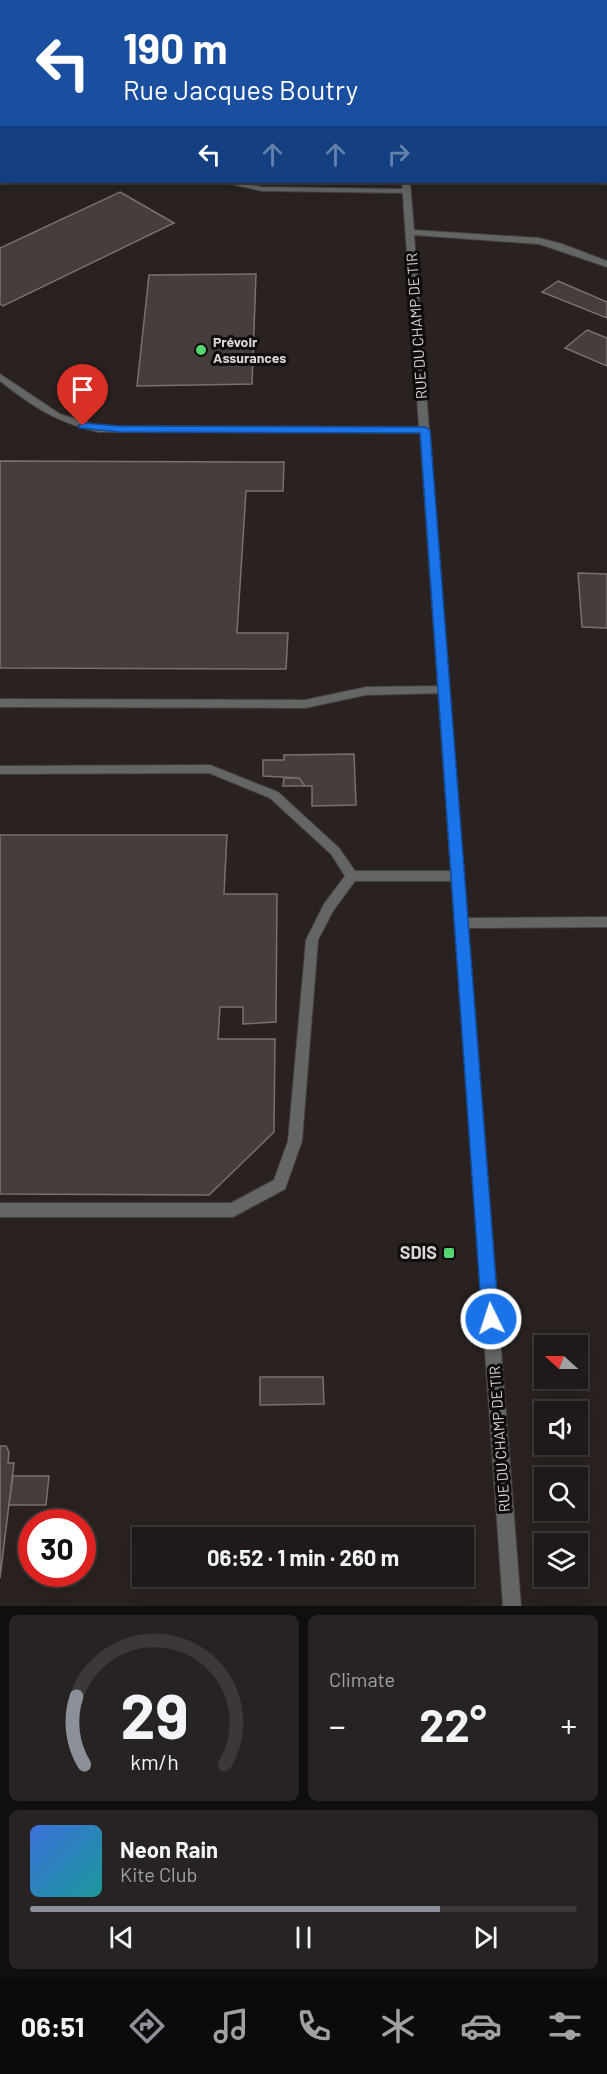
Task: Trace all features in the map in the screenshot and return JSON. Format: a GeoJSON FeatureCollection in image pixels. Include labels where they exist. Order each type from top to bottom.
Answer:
{"type":"FeatureCollection","features":[{"type":"Feature","properties":{"kind":"street"},"geometry":{"type":"LineString","coordinates":[[230,183],[262,189],[406,186]]}},
{"type":"Feature","properties":{"kind":"street","name":"RUE DU CHAMP DE TIR"},"geometry":{"type":"LineString","coordinates":[[406,186],[512,1606]]}},
{"type":"Feature","properties":{"kind":"street","name":"RUE DU CHAMP DE TIR"},"geometry":{"type":"LineString","coordinates":[[410,231],[539,241],[607,264]]}},
{"type":"Feature","properties":{"kind":"street"},"geometry":{"type":"LineString","coordinates":[[0,377],[65,422],[99,429],[425,430]]}},
{"type":"Feature","properties":{"kind":"street"},"geometry":{"type":"LineString","coordinates":[[0,703],[305,704],[366,691],[443,690]]}},
{"type":"Feature","properties":{"kind":"street"},"geometry":{"type":"LineString","coordinates":[[0,770],[210,769],[274,795],[335,851],[352,876]]}},
{"type":"Feature","properties":{"kind":"street"},"geometry":{"type":"LineString","coordinates":[[352,876],[456,876]]}},
{"type":"Feature","properties":{"kind":"street"},"geometry":{"type":"LineString","coordinates":[[0,1210],[233,1210],[280,1184],[295,1141],[312,940],[328,908],[352,876]]}},
{"type":"Feature","properties":{"kind":"street"},"geometry":{"type":"LineString","coordinates":[[461,923],[607,922]]}},
{"type":"Feature","properties":{"kind":"building"},"geometry":{"type":"Polygon","coordinates":[[[120,192],[174,223],[3,306],[0,304],[0,248],[120,192]]]}},
{"type":"Feature","properties":{"kind":"building"},"geometry":{"type":"Polygon","coordinates":[[[256,274],[252,384],[137,386],[149,275],[256,274]]]}},
{"type":"Feature","properties":{"kind":"building"},"geometry":{"type":"Polygon","coordinates":[[[558,281],[607,302],[607,318],[542,292],[558,281]]]}},
{"type":"Feature","properties":{"kind":"building"},"geometry":{"type":"Polygon","coordinates":[[[587,330],[607,338],[607,366],[565,348],[587,330]]]}},
{"type":"Feature","properties":{"kind":"building"},"geometry":{"type":"Polygon","coordinates":[[[0,461],[284,462],[283,491],[246,491],[237,633],[288,633],[286,669],[0,668],[0,461]]]}},
{"type":"Feature","properties":{"kind":"building"},"geometry":{"type":"Polygon","coordinates":[[[578,573],[607,574],[607,628],[582,627],[578,573]]]}},
{"type":"Feature","properties":{"kind":"building"},"geometry":{"type":"Polygon","coordinates":[[[354,754],[356,805],[312,806],[312,786],[305,786],[299,778],[263,776],[263,760],[284,760],[284,755],[354,754]]]}},
{"type":"Feature","properties":{"kind":"building"},"geometry":{"type":"Polygon","coordinates":[[[284,778],[299,778],[305,786],[283,786],[284,778]]]}},
{"type":"Feature","properties":{"kind":"building"},"geometry":{"type":"Polygon","coordinates":[[[0,835],[227,835],[224,894],[277,894],[276,1022],[243,1024],[243,1007],[220,1007],[218,1039],[275,1039],[274,1132],[209,1195],[0,1194],[0,835]]]}},
{"type":"Feature","properties":{"kind":"building"},"geometry":{"type":"Polygon","coordinates":[[[260,1377],[323,1377],[324,1404],[260,1405],[260,1377]]]}},
{"type":"Feature","properties":{"kind":"building"},"geometry":{"type":"Polygon","coordinates":[[[0,1446],[6,1446],[9,1452],[8,1463],[14,1463],[0,1578],[0,1446]]]}},
{"type":"Feature","properties":{"kind":"building"},"geometry":{"type":"Polygon","coordinates":[[[13,1476],[49,1476],[46,1505],[9,1505],[13,1476]]]}},
{"type":"Feature","properties":{"kind":"place","name":"Prévoir Assurances"},"geometry":{"type":"Point","coordinates":[201,350]}},
{"type":"Feature","properties":{"kind":"place","name":"SDIS"},"geometry":{"type":"Point","coordinates":[449,1253]}},
{"type":"Feature","properties":{"kind":"route"},"geometry":{"type":"LineString","coordinates":[[83,426],[99,429],[425,430],[456,876],[491,1319]]}}]}
